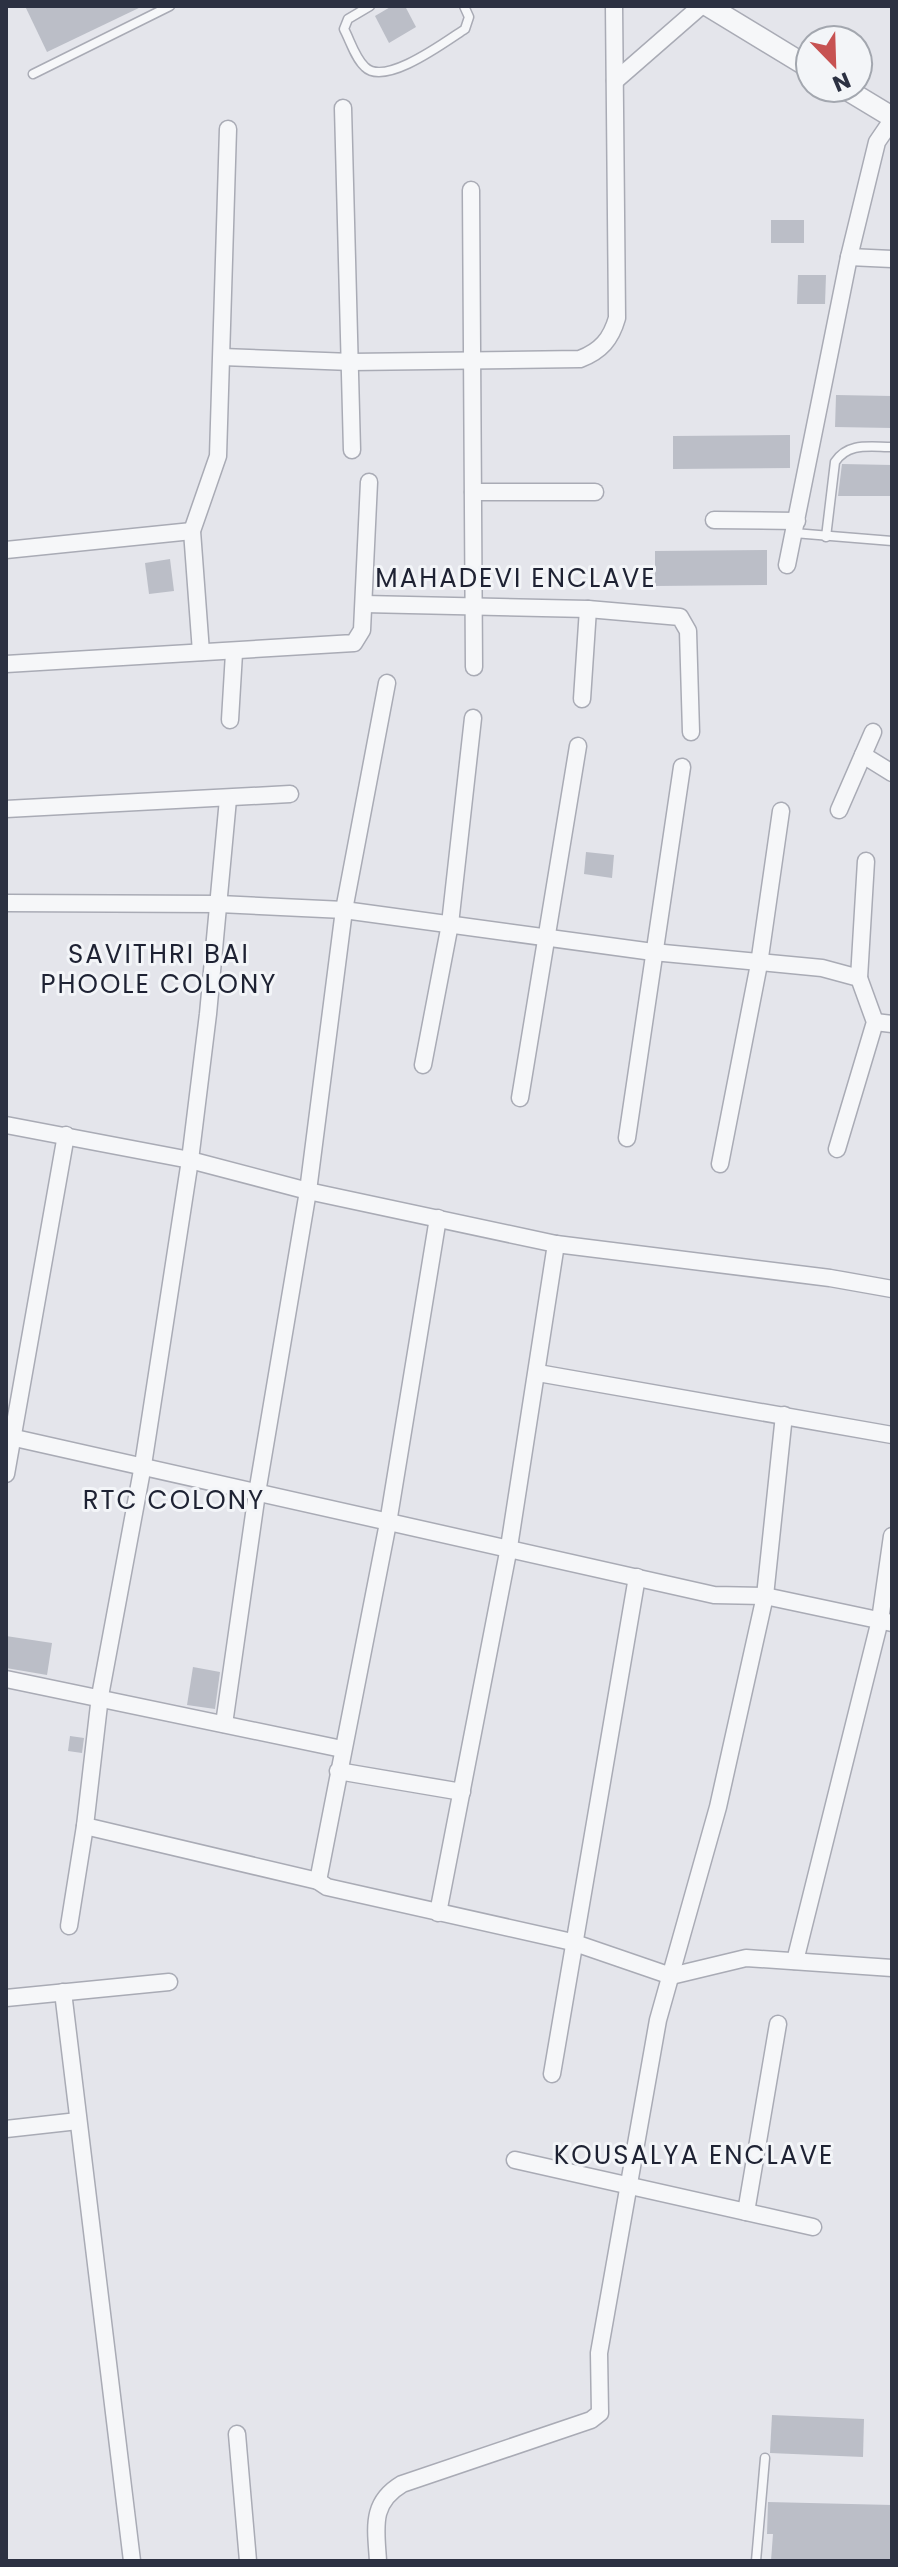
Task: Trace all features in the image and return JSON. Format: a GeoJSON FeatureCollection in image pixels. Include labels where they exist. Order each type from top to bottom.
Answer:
{"type":"FeatureCollection","features":[{"type":"Feature","properties":{"kind":"street"},"geometry":{"type":"LineString","coordinates":[[222,357],[351,362],[580,359],[595,353],[614,328],[617,318],[614,6]]}},
{"type":"Feature","properties":{"kind":"street"},"geometry":{"type":"LineString","coordinates":[[615,81],[701,6]]}},
{"type":"Feature","properties":{"kind":"street"},"geometry":{"type":"LineString","coordinates":[[708,6],[794,58]]}},
{"type":"Feature","properties":{"kind":"street"},"geometry":{"type":"LineString","coordinates":[[787,565],[849,257],[877,142],[892,119],[869,104]]}},
{"type":"Feature","properties":{"kind":"street"},"geometry":{"type":"LineString","coordinates":[[343,108],[352,450]]}},
{"type":"Feature","properties":{"kind":"street"},"geometry":{"type":"LineString","coordinates":[[201,652],[192,531],[218,456],[228,129]]}},
{"type":"Feature","properties":{"kind":"street"},"geometry":{"type":"LineString","coordinates":[[471,190],[474,667]]}},
{"type":"Feature","properties":{"kind":"street"},"geometry":{"type":"LineString","coordinates":[[849,257],[892,259]]}},
{"type":"Feature","properties":{"kind":"street"},"geometry":{"type":"LineString","coordinates":[[6,664],[201,652],[234,653],[354,643],[362,630],[369,482]]}},
{"type":"Feature","properties":{"kind":"street"},"geometry":{"type":"LineString","coordinates":[[473,492],[595,492]]}},
{"type":"Feature","properties":{"kind":"street"},"geometry":{"type":"LineString","coordinates":[[714,520],[796,527]]}},
{"type":"Feature","properties":{"kind":"street"},"geometry":{"type":"LineString","coordinates":[[6,550],[192,531]]}},
{"type":"Feature","properties":{"kind":"street"},"geometry":{"type":"LineString","coordinates":[[364,604],[588,609],[680,617],[686,623],[691,732]]}},
{"type":"Feature","properties":{"kind":"street"},"geometry":{"type":"LineString","coordinates":[[582,699],[588,609]]}},
{"type":"Feature","properties":{"kind":"street"},"geometry":{"type":"LineString","coordinates":[[230,720],[234,653]]}},
{"type":"Feature","properties":{"kind":"street"},"geometry":{"type":"LineString","coordinates":[[224,1724],[257,1493],[308,1191],[344,910],[387,683]]}},
{"type":"Feature","properties":{"kind":"street"},"geometry":{"type":"LineString","coordinates":[[423,1065],[450,924],[473,718]]}},
{"type":"Feature","properties":{"kind":"street"},"geometry":{"type":"LineString","coordinates":[[839,810],[873,732]]}},
{"type":"Feature","properties":{"kind":"street"},"geometry":{"type":"LineString","coordinates":[[520,1098],[578,746]]}},
{"type":"Feature","properties":{"kind":"street"},"geometry":{"type":"LineString","coordinates":[[863,755],[892,773]]}},
{"type":"Feature","properties":{"kind":"street"},"geometry":{"type":"LineString","coordinates":[[627,1138],[682,767]]}},
{"type":"Feature","properties":{"kind":"street"},"geometry":{"type":"LineString","coordinates":[[6,809],[290,794]]}},
{"type":"Feature","properties":{"kind":"street"},"geometry":{"type":"LineString","coordinates":[[69,1926],[85,1826],[100,1696],[143,1465],[190,1160],[228,799]]}},
{"type":"Feature","properties":{"kind":"street"},"geometry":{"type":"LineString","coordinates":[[720,1164],[759,964],[781,811]]}},
{"type":"Feature","properties":{"kind":"street"},"geometry":{"type":"LineString","coordinates":[[837,1149],[875,1022],[859,978],[866,861]]}},
{"type":"Feature","properties":{"kind":"street"},"geometry":{"type":"LineString","coordinates":[[6,903],[219,904],[344,910],[653,952],[822,968],[859,978]]}},
{"type":"Feature","properties":{"kind":"street"},"geometry":{"type":"LineString","coordinates":[[875,1022],[892,1024]]}},
{"type":"Feature","properties":{"kind":"street"},"geometry":{"type":"LineString","coordinates":[[6,1125],[190,1160],[308,1191],[556,1244],[830,1278],[892,1289]]}},
{"type":"Feature","properties":{"kind":"street"},"geometry":{"type":"LineString","coordinates":[[6,1474],[9,1436],[66,1135]]}},
{"type":"Feature","properties":{"kind":"street"},"geometry":{"type":"LineString","coordinates":[[318,1881],[388,1523],[438,1218]]}},
{"type":"Feature","properties":{"kind":"street"},"geometry":{"type":"LineString","coordinates":[[438,1913],[509,1547],[556,1244]]}},
{"type":"Feature","properties":{"kind":"street"},"geometry":{"type":"LineString","coordinates":[[538,1373],[892,1435]]}},
{"type":"Feature","properties":{"kind":"street"},"geometry":{"type":"LineString","coordinates":[[378,2561],[375,2514],[387,2493],[402,2484],[591,2420],[600,2413],[599,2353],[627,2186],[658,2020],[718,1807],[765,1596],[784,1415]]}},
{"type":"Feature","properties":{"kind":"street"},"geometry":{"type":"LineString","coordinates":[[9,1436],[714,1595],[765,1596],[886,1621]]}},
{"type":"Feature","properties":{"kind":"street"},"geometry":{"type":"LineString","coordinates":[[795,1961],[886,1621],[892,1536]]}},
{"type":"Feature","properties":{"kind":"street"},"geometry":{"type":"LineString","coordinates":[[552,2074],[572,1942],[637,1577]]}},
{"type":"Feature","properties":{"kind":"street"},"geometry":{"type":"LineString","coordinates":[[6,1679],[100,1696],[342,1749]]}},
{"type":"Feature","properties":{"kind":"street"},"geometry":{"type":"LineString","coordinates":[[338,1771],[462,1792]]}},
{"type":"Feature","properties":{"kind":"street"},"geometry":{"type":"LineString","coordinates":[[85,1826],[318,1881],[327,1887],[572,1942],[671,1976],[746,1958],[892,1968]]}},
{"type":"Feature","properties":{"kind":"street"},"geometry":{"type":"LineString","coordinates":[[6,1998],[169,1982]]}},
{"type":"Feature","properties":{"kind":"street"},"geometry":{"type":"LineString","coordinates":[[63,1992],[132,2561]]}},
{"type":"Feature","properties":{"kind":"street"},"geometry":{"type":"LineString","coordinates":[[746,2212],[778,2024]]}},
{"type":"Feature","properties":{"kind":"street"},"geometry":{"type":"LineString","coordinates":[[6,2129],[78,2121]]}},
{"type":"Feature","properties":{"kind":"street"},"geometry":{"type":"LineString","coordinates":[[515,2160],[813,2227]]}},
{"type":"Feature","properties":{"kind":"street"},"geometry":{"type":"LineString","coordinates":[[237,2434],[248,2561]]}},
{"type":"Feature","properties":{"kind":"lane"},"geometry":{"type":"LineString","coordinates":[[33,74],[156,9],[170,6]]}},
{"type":"Feature","properties":{"kind":"lane"},"geometry":{"type":"LineString","coordinates":[[370,6],[348,19],[344,29],[363,66],[374,74],[389,73],[465,29],[469,17],[464,6]]}},
{"type":"Feature","properties":{"kind":"lane"},"geometry":{"type":"LineString","coordinates":[[826,537],[835,462],[840,453],[849,447],[892,447]]}},
{"type":"Feature","properties":{"kind":"lane"},"geometry":{"type":"LineString","coordinates":[[796,527],[826,537],[892,540]]}},
{"type":"Feature","properties":{"kind":"lane"},"geometry":{"type":"LineString","coordinates":[[756,2561],[765,2458]]}},
{"type":"Feature","properties":{"kind":"building"},"geometry":{"type":"Polygon","coordinates":[[[25,6],[143,6],[47,52],[25,6]]]}},
{"type":"Feature","properties":{"kind":"building"},"geometry":{"type":"Polygon","coordinates":[[[392,6],[405,6],[416,27],[389,43],[375,16],[392,6]]]}},
{"type":"Feature","properties":{"kind":"building"},"geometry":{"type":"Polygon","coordinates":[[[771,220],[804,220],[804,243],[771,243],[771,220]]]}},
{"type":"Feature","properties":{"kind":"building"},"geometry":{"type":"Polygon","coordinates":[[[798,275],[826,275],[825,304],[797,304],[798,275]]]}},
{"type":"Feature","properties":{"kind":"building"},"geometry":{"type":"Polygon","coordinates":[[[836,395],[892,396],[892,428],[835,427],[836,395]]]}},
{"type":"Feature","properties":{"kind":"building"},"geometry":{"type":"Polygon","coordinates":[[[790,435],[790,468],[673,469],[673,436],[790,435]]]}},
{"type":"Feature","properties":{"kind":"building"},"geometry":{"type":"Polygon","coordinates":[[[842,464],[892,465],[892,496],[838,496],[842,464]]]}},
{"type":"Feature","properties":{"kind":"building"},"geometry":{"type":"Polygon","coordinates":[[[767,550],[767,585],[655,586],[655,551],[767,550]]]}},
{"type":"Feature","properties":{"kind":"building"},"geometry":{"type":"Polygon","coordinates":[[[170,559],[174,591],[149,594],[145,563],[170,559]]]}},
{"type":"Feature","properties":{"kind":"building"},"geometry":{"type":"Polygon","coordinates":[[[586,852],[614,855],[612,878],[584,874],[586,852]]]}},
{"type":"Feature","properties":{"kind":"building"},"geometry":{"type":"Polygon","coordinates":[[[6,1636],[52,1643],[47,1675],[6,1668],[6,1636]]]}},
{"type":"Feature","properties":{"kind":"building"},"geometry":{"type":"Polygon","coordinates":[[[193,1667],[220,1672],[215,1709],[187,1705],[193,1667]]]}},
{"type":"Feature","properties":{"kind":"building"},"geometry":{"type":"Polygon","coordinates":[[[70,1736],[84,1738],[82,1753],[68,1751],[70,1736]]]}},
{"type":"Feature","properties":{"kind":"building"},"geometry":{"type":"Polygon","coordinates":[[[772,2415],[864,2419],[863,2457],[770,2453],[772,2415]]]}},
{"type":"Feature","properties":{"kind":"building"},"geometry":{"type":"Polygon","coordinates":[[[768,2502],[892,2505],[890,2561],[771,2561],[773,2534],[767,2534],[768,2502]]]}},
{"type":"Feature","properties":{"kind":"district","name":"MAHADEVI ENCLAVE"},"geometry":{"type":"Point","coordinates":[516,578]}},
{"type":"Feature","properties":{"kind":"district","name":"SAVITHRI BAI PHOOLE COLONY"},"geometry":{"type":"Point","coordinates":[159,969]}},
{"type":"Feature","properties":{"kind":"district","name":"RTC COLONY"},"geometry":{"type":"Point","coordinates":[174,1500]}},
{"type":"Feature","properties":{"kind":"district","name":"KOUSALYA ENCLAVE"},"geometry":{"type":"Point","coordinates":[694,2155]}}]}
